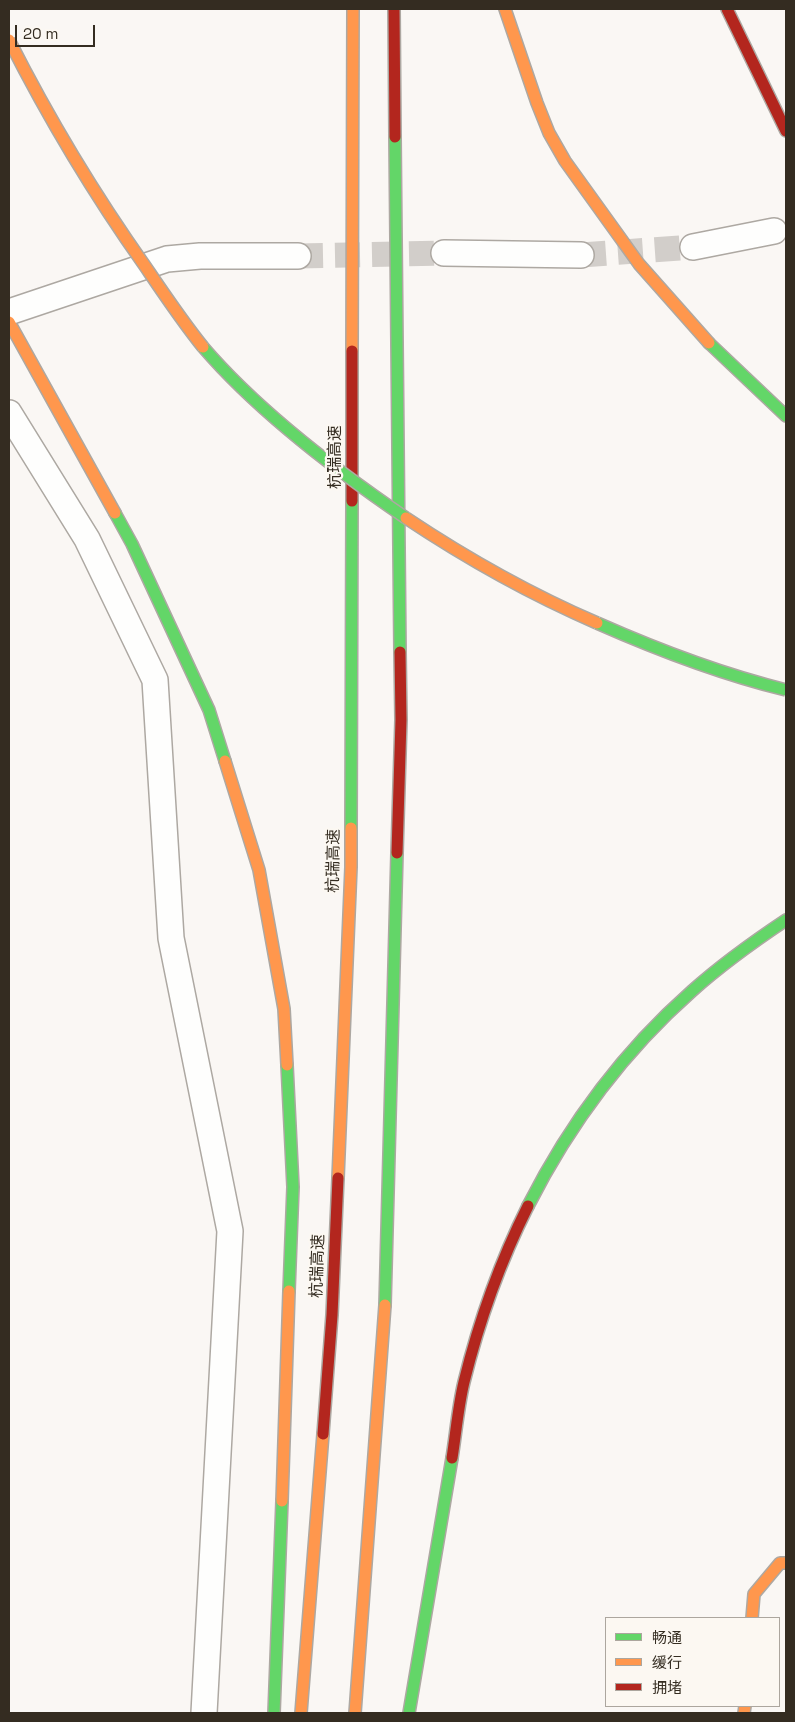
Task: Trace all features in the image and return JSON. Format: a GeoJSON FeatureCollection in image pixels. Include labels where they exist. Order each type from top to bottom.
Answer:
{"type":"FeatureCollection","features":[{"type":"Feature","properties":{"kind":"main road","name":"杭瑞高速"},"geometry":{"type":"LineString","coordinates":[[301,1713],[332,1315],[351,867],[353,9]]}},
{"type":"Feature","properties":{"kind":"main road"},"geometry":{"type":"LineString","coordinates":[[355,1713],[386,1288],[401,720],[394,9]]}},
{"type":"Feature","properties":{"kind":"main road"},"geometry":{"type":"LineString","coordinates":[[505,9],[529,82],[550,135],[582,188],[622,245],[696,332],[786,416]]}},
{"type":"Feature","properties":{"kind":"main road"},"geometry":{"type":"LineString","coordinates":[[727,9],[786,131]]}},
{"type":"Feature","properties":{"kind":"main road"},"geometry":{"type":"LineString","coordinates":[[9,40],[37,96],[78,166],[121,234],[167,299],[216,362],[264,408],[314,450],[366,491],[421,529],[535,595],[657,648],[719,670],[786,690]]}},
{"type":"Feature","properties":{"kind":"main road"},"geometry":{"type":"LineString","coordinates":[[9,322],[132,544],[209,710],[259,870],[284,1009],[293,1187],[274,1713]]}},
{"type":"Feature","properties":{"kind":"main road"},"geometry":{"type":"LineString","coordinates":[[409,1713],[464,1384],[477,1334],[493,1285],[512,1238],[535,1191],[561,1147],[590,1104],[622,1064],[655,1027],[691,993],[729,961],[786,920]]}},
{"type":"Feature","properties":{"kind":"main road"},"geometry":{"type":"LineString","coordinates":[[752,1617],[754,1594],[780,1563],[786,1563]]}},
{"type":"Feature","properties":{"kind":"street"},"geometry":{"type":"LineString","coordinates":[[693,247],[774,232]]}},
{"type":"Feature","properties":{"kind":"street"},"geometry":{"type":"LineString","coordinates":[[444,253],[581,255]]}},
{"type":"Feature","properties":{"kind":"street"},"geometry":{"type":"LineString","coordinates":[[9,312],[167,259],[200,256],[298,256]]}},
{"type":"Feature","properties":{"kind":"street"},"geometry":{"type":"LineString","coordinates":[[9,413],[87,539],[155,680],[170,938],[230,1230],[204,1713]]}},
{"type":"Feature","properties":{"kind":"tunnel"},"geometry":{"type":"LineString","coordinates":[[581,255],[693,247]]}},
{"type":"Feature","properties":{"kind":"tunnel"},"geometry":{"type":"LineString","coordinates":[[298,256],[444,253]]}},
{"type":"Feature","properties":{"kind":"traffic: fast"},"geometry":{"type":"LineString","coordinates":[[395,137],[400,652]]}},
{"type":"Feature","properties":{"kind":"traffic: fast"},"geometry":{"type":"LineString","coordinates":[[709,343],[786,416]]}},
{"type":"Feature","properties":{"kind":"traffic: fast"},"geometry":{"type":"LineString","coordinates":[[203,347],[248,394],[299,438],[406,518]]}},
{"type":"Feature","properties":{"kind":"traffic: fast"},"geometry":{"type":"LineString","coordinates":[[351,828],[352,501]]}},
{"type":"Feature","properties":{"kind":"traffic: fast"},"geometry":{"type":"LineString","coordinates":[[115,513],[132,544],[209,710],[225,761]]}},
{"type":"Feature","properties":{"kind":"traffic: fast"},"geometry":{"type":"LineString","coordinates":[[597,623],[690,661],[786,690]]}},
{"type":"Feature","properties":{"kind":"traffic: fast"},"geometry":{"type":"LineString","coordinates":[[385,1305],[397,853]]}},
{"type":"Feature","properties":{"kind":"traffic: fast"},"geometry":{"type":"LineString","coordinates":[[528,1206],[561,1147],[580,1118],[621,1064],[643,1039],[703,981],[786,920]]}},
{"type":"Feature","properties":{"kind":"traffic: fast"},"geometry":{"type":"LineString","coordinates":[[287,1065],[293,1187],[289,1291]]}},
{"type":"Feature","properties":{"kind":"traffic: fast"},"geometry":{"type":"LineString","coordinates":[[409,1713],[452,1458]]}},
{"type":"Feature","properties":{"kind":"traffic: fast"},"geometry":{"type":"LineString","coordinates":[[274,1713],[282,1501]]}},
{"type":"Feature","properties":{"kind":"traffic: slow"},"geometry":{"type":"LineString","coordinates":[[352,351],[353,9]]}},
{"type":"Feature","properties":{"kind":"traffic: slow"},"geometry":{"type":"LineString","coordinates":[[505,9],[537,103],[549,133],[565,161],[639,264],[709,343]]}},
{"type":"Feature","properties":{"kind":"traffic: slow"},"geometry":{"type":"LineString","coordinates":[[9,40],[40,99],[90,184],[166,297],[203,347]]}},
{"type":"Feature","properties":{"kind":"traffic: slow"},"geometry":{"type":"LineString","coordinates":[[9,322],[115,513]]}},
{"type":"Feature","properties":{"kind":"traffic: slow"},"geometry":{"type":"LineString","coordinates":[[406,518],[499,575],[597,623]]}},
{"type":"Feature","properties":{"kind":"traffic: slow"},"geometry":{"type":"LineString","coordinates":[[225,761],[259,870],[284,1009],[287,1065]]}},
{"type":"Feature","properties":{"kind":"traffic: slow"},"geometry":{"type":"LineString","coordinates":[[338,1178],[351,828]]}},
{"type":"Feature","properties":{"kind":"traffic: slow"},"geometry":{"type":"LineString","coordinates":[[282,1501],[289,1291]]}},
{"type":"Feature","properties":{"kind":"traffic: slow"},"geometry":{"type":"LineString","coordinates":[[355,1713],[385,1305]]}},
{"type":"Feature","properties":{"kind":"traffic: slow"},"geometry":{"type":"LineString","coordinates":[[301,1713],[323,1434]]}},
{"type":"Feature","properties":{"kind":"traffic: slow"},"geometry":{"type":"LineString","coordinates":[[752,1617],[754,1594],[780,1563],[786,1563]]}},
{"type":"Feature","properties":{"kind":"traffic: slow"},"geometry":{"type":"LineString","coordinates":[[744,1713],[745,1707]]}},
{"type":"Feature","properties":{"kind":"traffic: jam"},"geometry":{"type":"LineString","coordinates":[[394,9],[395,137]]}},
{"type":"Feature","properties":{"kind":"traffic: jam"},"geometry":{"type":"LineString","coordinates":[[727,9],[786,131]]}},
{"type":"Feature","properties":{"kind":"traffic: jam"},"geometry":{"type":"LineString","coordinates":[[352,351],[352,501]]}},
{"type":"Feature","properties":{"kind":"traffic: jam"},"geometry":{"type":"LineString","coordinates":[[397,853],[401,720],[400,652]]}},
{"type":"Feature","properties":{"kind":"traffic: jam"},"geometry":{"type":"LineString","coordinates":[[323,1434],[332,1315],[338,1178]]}},
{"type":"Feature","properties":{"kind":"traffic: jam"},"geometry":{"type":"LineString","coordinates":[[452,1458],[462,1391],[476,1337],[499,1270],[528,1206]]}}]}
